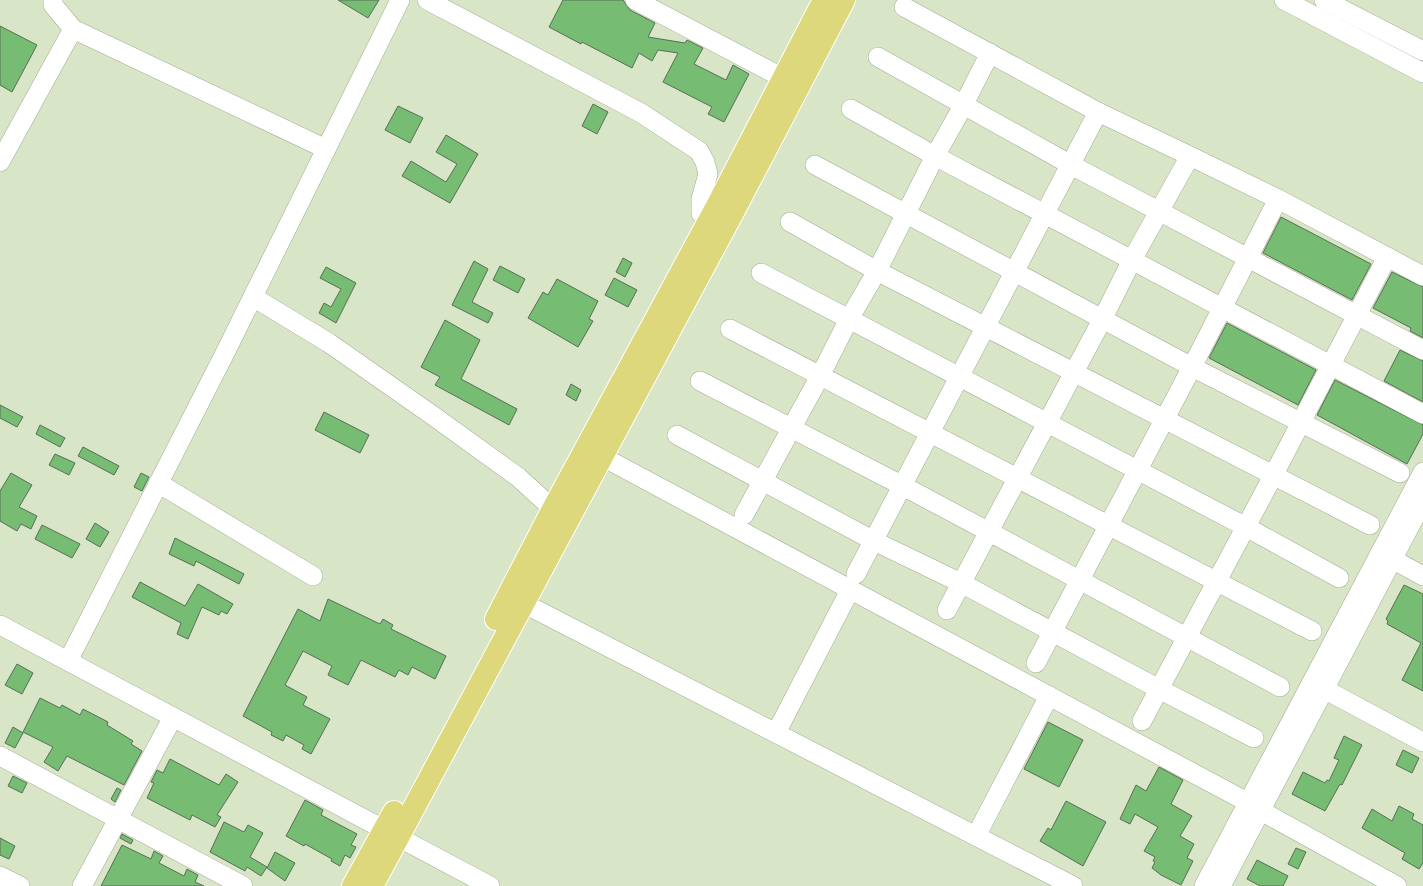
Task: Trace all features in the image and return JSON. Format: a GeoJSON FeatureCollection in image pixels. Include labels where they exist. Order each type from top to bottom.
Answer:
{"type":"FeatureCollection","features":[{"type":"Feature","properties":{"kind":"main road"},"geometry":{"type":"LineString","coordinates":[[354,886],[391,834],[523,602],[601,456],[718,222],[783,78],[824,0]]}},
{"type":"Feature","properties":{"kind":"main road"},"geometry":{"type":"LineString","coordinates":[[372,886],[391,834],[553,509],[844,0]]}},
{"type":"Feature","properties":{"kind":"street"},"geometry":{"type":"LineString","coordinates":[[53,0],[53,5],[74,28],[326,149]]}},
{"type":"Feature","properties":{"kind":"street"},"geometry":{"type":"LineString","coordinates":[[68,661],[253,297],[400,0]]}},
{"type":"Feature","properties":{"kind":"street"},"geometry":{"type":"LineString","coordinates":[[427,0],[641,113],[699,151],[705,162],[708,174],[699,208],[700,213],[718,222]]}},
{"type":"Feature","properties":{"kind":"street"},"geometry":{"type":"LineString","coordinates":[[635,0],[783,78]]}},
{"type":"Feature","properties":{"kind":"street"},"geometry":{"type":"LineString","coordinates":[[1284,0],[1423,73]]}},
{"type":"Feature","properties":{"kind":"street"},"geometry":{"type":"LineString","coordinates":[[1324,0],[1423,51]]}},
{"type":"Feature","properties":{"kind":"street"},"geometry":{"type":"LineString","coordinates":[[904,7],[1098,112],[1278,199],[1423,276]]}},
{"type":"Feature","properties":{"kind":"street"},"geometry":{"type":"LineString","coordinates":[[0,162],[74,28]]}},
{"type":"Feature","properties":{"kind":"street"},"geometry":{"type":"LineString","coordinates":[[1384,53],[1393,36]]}},
{"type":"Feature","properties":{"kind":"street"},"geometry":{"type":"LineString","coordinates":[[744,515],[820,376],[849,319],[877,271],[935,156],[964,106],[990,53]]}},
{"type":"Feature","properties":{"kind":"street"},"geometry":{"type":"LineString","coordinates":[[878,57],[964,106],[1158,212],[1423,350]]}},
{"type":"Feature","properties":{"kind":"street"},"geometry":{"type":"LineString","coordinates":[[851,108],[935,156],[1423,414]]}},
{"type":"Feature","properties":{"kind":"street"},"geometry":{"type":"LineString","coordinates":[[776,733],[958,377],[1046,215],[1098,112]]}},
{"type":"Feature","properties":{"kind":"street"},"geometry":{"type":"LineString","coordinates":[[947,610],[1103,318],[1132,260],[1190,156]]}},
{"type":"Feature","properties":{"kind":"street"},"geometry":{"type":"LineString","coordinates":[[815,165],[906,213],[1014,273],[1103,318],[1192,367],[1400,473]]}},
{"type":"Feature","properties":{"kind":"street"},"geometry":{"type":"LineString","coordinates":[[1036,663],[1165,420],[1278,199]]}},
{"type":"Feature","properties":{"kind":"street"},"geometry":{"type":"LineString","coordinates":[[790,222],[877,271],[1370,525]]}},
{"type":"Feature","properties":{"kind":"street"},"geometry":{"type":"LineString","coordinates":[[1142,721],[1274,476],[1387,257]]}},
{"type":"Feature","properties":{"kind":"street"},"geometry":{"type":"LineString","coordinates":[[761,273],[1246,527],[1339,578]]}},
{"type":"Feature","properties":{"kind":"street"},"geometry":{"type":"LineString","coordinates":[[253,297],[329,344],[518,476],[553,509]]}},
{"type":"Feature","properties":{"kind":"street"},"geometry":{"type":"LineString","coordinates":[[730,329],[1217,580],[1312,631]]}},
{"type":"Feature","properties":{"kind":"street"},"geometry":{"type":"LineString","coordinates":[[700,381],[791,430],[903,486],[1280,687]]}},
{"type":"Feature","properties":{"kind":"street"},"geometry":{"type":"LineString","coordinates":[[678,435],[874,541],[961,583],[1254,738]]}},
{"type":"Feature","properties":{"kind":"street"},"geometry":{"type":"LineString","coordinates":[[601,456],[853,582],[1049,696],[1255,807],[1397,886]]}},
{"type":"Feature","properties":{"kind":"street"},"geometry":{"type":"LineString","coordinates":[[1221,886],[1255,807],[1353,619],[1423,472]]}},
{"type":"Feature","properties":{"kind":"street"},"geometry":{"type":"LineString","coordinates":[[158,483],[313,576]]}},
{"type":"Feature","properties":{"kind":"street"},"geometry":{"type":"LineString","coordinates":[[1204,886],[1255,807],[1324,689],[1353,619],[1392,559],[1423,501]]}},
{"type":"Feature","properties":{"kind":"street"},"geometry":{"type":"LineString","coordinates":[[1392,559],[1423,576]]}},
{"type":"Feature","properties":{"kind":"street"},"geometry":{"type":"LineString","coordinates":[[523,602],[1073,886]]}},
{"type":"Feature","properties":{"kind":"street"},"geometry":{"type":"LineString","coordinates":[[0,625],[490,886]]}},
{"type":"Feature","properties":{"kind":"street"},"geometry":{"type":"LineString","coordinates":[[1324,689],[1423,742]]}},
{"type":"Feature","properties":{"kind":"street"},"geometry":{"type":"LineString","coordinates":[[976,836],[1049,696]]}},
{"type":"Feature","properties":{"kind":"street"},"geometry":{"type":"LineString","coordinates":[[82,886],[173,717]]}},
{"type":"Feature","properties":{"kind":"street"},"geometry":{"type":"LineString","coordinates":[[0,756],[243,886]]}},
{"type":"Feature","properties":{"kind":"street"},"geometry":{"type":"LineString","coordinates":[[0,876],[20,886]]}},
{"type":"Feature","properties":{"kind":"building"},"geometry":{"type":"Polygon","coordinates":[[[338,0],[379,0],[368,18],[338,0]]]}},
{"type":"Feature","properties":{"kind":"building"},"geometry":{"type":"Polygon","coordinates":[[[563,0],[623,0],[630,10],[655,23],[648,37],[685,43],[687,40],[703,48],[694,64],[726,80],[733,65],[749,74],[724,122],[708,114],[712,107],[663,82],[678,53],[658,50],[652,61],[639,53],[632,68],[549,27],[563,0]]]}},
{"type":"Feature","properties":{"kind":"building"},"geometry":{"type":"Polygon","coordinates":[[[0,26],[37,45],[12,92],[0,85],[0,26]]]}},
{"type":"Feature","properties":{"kind":"building"},"geometry":{"type":"Polygon","coordinates":[[[593,104],[608,112],[597,134],[582,126],[593,104]]]}},
{"type":"Feature","properties":{"kind":"building"},"geometry":{"type":"Polygon","coordinates":[[[398,106],[423,118],[410,143],[385,130],[398,106]]]}},
{"type":"Feature","properties":{"kind":"building"},"geometry":{"type":"Polygon","coordinates":[[[446,135],[478,154],[450,203],[402,176],[411,161],[446,182],[457,164],[436,152],[446,135]]]}},
{"type":"Feature","properties":{"kind":"building"},"geometry":{"type":"Polygon","coordinates":[[[1281,217],[1371,264],[1352,300],[1263,253],[1281,217]]]}},
{"type":"Feature","properties":{"kind":"building"},"geometry":{"type":"Polygon","coordinates":[[[623,258],[632,263],[625,277],[616,272],[623,258]]]}},
{"type":"Feature","properties":{"kind":"building"},"geometry":{"type":"Polygon","coordinates":[[[474,261],[488,269],[472,302],[493,313],[488,323],[452,305],[474,261]]]}},
{"type":"Feature","properties":{"kind":"building"},"geometry":{"type":"Polygon","coordinates":[[[500,266],[525,279],[518,293],[493,280],[500,266]]]}},
{"type":"Feature","properties":{"kind":"building"},"geometry":{"type":"Polygon","coordinates":[[[326,267],[356,283],[336,323],[319,313],[324,303],[331,307],[341,289],[320,278],[326,267]]]}},
{"type":"Feature","properties":{"kind":"building"},"geometry":{"type":"Polygon","coordinates":[[[1392,272],[1423,287],[1423,338],[1410,331],[1411,328],[1373,308],[1392,272]]]}},
{"type":"Feature","properties":{"kind":"building"},"geometry":{"type":"Polygon","coordinates":[[[614,278],[637,290],[628,307],[605,295],[614,278]]]}},
{"type":"Feature","properties":{"kind":"building"},"geometry":{"type":"Polygon","coordinates":[[[557,279],[598,301],[589,319],[593,321],[578,347],[528,318],[543,292],[548,295],[557,279]]]}},
{"type":"Feature","properties":{"kind":"building"},"geometry":{"type":"Polygon","coordinates":[[[445,320],[480,340],[461,379],[517,409],[509,425],[435,385],[440,377],[421,367],[445,320]]]}},
{"type":"Feature","properties":{"kind":"building"},"geometry":{"type":"Polygon","coordinates":[[[1227,323],[1316,370],[1298,405],[1209,358],[1227,323]]]}},
{"type":"Feature","properties":{"kind":"building"},"geometry":{"type":"Polygon","coordinates":[[[1400,350],[1423,361],[1423,402],[1384,381],[1400,350]]]}},
{"type":"Feature","properties":{"kind":"building"},"geometry":{"type":"Polygon","coordinates":[[[1335,380],[1423,425],[1423,434],[1407,464],[1317,415],[1335,380]]]}},
{"type":"Feature","properties":{"kind":"building"},"geometry":{"type":"Polygon","coordinates":[[[571,384],[581,390],[576,401],[566,395],[571,384]]]}},
{"type":"Feature","properties":{"kind":"building"},"geometry":{"type":"Polygon","coordinates":[[[0,405],[23,417],[17,427],[0,418],[0,405]]]}},
{"type":"Feature","properties":{"kind":"building"},"geometry":{"type":"Polygon","coordinates":[[[324,412],[369,435],[360,453],[315,430],[324,412]]]}},
{"type":"Feature","properties":{"kind":"building"},"geometry":{"type":"Polygon","coordinates":[[[40,425],[65,438],[60,447],[36,434],[40,425]]]}},
{"type":"Feature","properties":{"kind":"building"},"geometry":{"type":"Polygon","coordinates":[[[83,447],[119,466],[114,475],[78,456],[83,447]]]}},
{"type":"Feature","properties":{"kind":"building"},"geometry":{"type":"Polygon","coordinates":[[[55,454],[75,463],[69,475],[49,465],[55,454]]]}},
{"type":"Feature","properties":{"kind":"building"},"geometry":{"type":"Polygon","coordinates":[[[11,473],[32,485],[19,507],[37,516],[31,529],[21,524],[17,531],[0,521],[0,491],[11,473]]]}},
{"type":"Feature","properties":{"kind":"building"},"geometry":{"type":"Polygon","coordinates":[[[141,473],[149,477],[142,491],[134,487],[141,473]]]}},
{"type":"Feature","properties":{"kind":"building"},"geometry":{"type":"Polygon","coordinates":[[[95,523],[109,532],[100,547],[86,539],[95,523]]]}},
{"type":"Feature","properties":{"kind":"building"},"geometry":{"type":"Polygon","coordinates":[[[42,525],[80,544],[72,558],[35,539],[42,525]]]}},
{"type":"Feature","properties":{"kind":"building"},"geometry":{"type":"Polygon","coordinates":[[[175,538],[244,574],[239,584],[196,561],[194,566],[169,554],[175,538]]]}},
{"type":"Feature","properties":{"kind":"building"},"geometry":{"type":"Polygon","coordinates":[[[140,582],[185,606],[198,584],[233,604],[227,614],[221,611],[219,615],[202,607],[188,639],[177,634],[181,623],[132,597],[140,582]]]}},
{"type":"Feature","properties":{"kind":"building"},"geometry":{"type":"Polygon","coordinates":[[[1404,585],[1423,594],[1423,691],[1402,680],[1421,643],[1387,624],[1388,621],[1386,619],[1404,585]]]}},
{"type":"Feature","properties":{"kind":"building"},"geometry":{"type":"Polygon","coordinates":[[[328,599],[380,624],[383,619],[393,625],[391,629],[446,656],[435,679],[412,667],[408,675],[399,670],[395,677],[361,660],[348,685],[328,675],[332,666],[303,651],[285,685],[307,697],[303,705],[330,719],[311,754],[302,749],[304,745],[286,735],[283,741],[271,735],[272,732],[243,716],[298,609],[320,621],[328,599]]]}},
{"type":"Feature","properties":{"kind":"building"},"geometry":{"type":"Polygon","coordinates":[[[17,664],[33,673],[22,694],[5,685],[17,664]]]}},
{"type":"Feature","properties":{"kind":"building"},"geometry":{"type":"Polygon","coordinates":[[[40,698],[60,708],[62,705],[80,715],[83,709],[108,722],[107,725],[133,741],[131,744],[142,751],[124,785],[67,756],[58,771],[44,762],[53,747],[23,732],[40,698]]]}},
{"type":"Feature","properties":{"kind":"building"},"geometry":{"type":"Polygon","coordinates":[[[1048,722],[1083,740],[1059,787],[1024,769],[1048,722]]]}},
{"type":"Feature","properties":{"kind":"building"},"geometry":{"type":"Polygon","coordinates":[[[13,727],[23,733],[15,748],[5,743],[13,727]]]}},
{"type":"Feature","properties":{"kind":"building"},"geometry":{"type":"Polygon","coordinates":[[[1344,736],[1362,745],[1342,785],[1340,784],[1325,811],[1292,794],[1303,772],[1325,783],[1327,780],[1329,781],[1339,760],[1334,758],[1344,736]]]}},
{"type":"Feature","properties":{"kind":"building"},"geometry":{"type":"Polygon","coordinates":[[[1403,750],[1419,758],[1412,773],[1396,765],[1403,750]]]}},
{"type":"Feature","properties":{"kind":"building"},"geometry":{"type":"Polygon","coordinates":[[[170,759],[219,785],[226,774],[238,782],[217,815],[221,817],[215,827],[192,815],[190,820],[147,798],[154,783],[151,782],[157,770],[163,773],[170,759]]]}},
{"type":"Feature","properties":{"kind":"building"},"geometry":{"type":"Polygon","coordinates":[[[1159,767],[1183,780],[1171,804],[1192,816],[1180,836],[1194,844],[1187,858],[1193,861],[1181,885],[1161,875],[1152,868],[1155,862],[1153,861],[1155,857],[1144,851],[1158,827],[1135,814],[1130,824],[1120,819],[1136,785],[1146,791],[1159,767]]]}},
{"type":"Feature","properties":{"kind":"building"},"geometry":{"type":"Polygon","coordinates":[[[13,776],[27,783],[22,793],[8,786],[13,776]]]}},
{"type":"Feature","properties":{"kind":"building"},"geometry":{"type":"Polygon","coordinates":[[[117,788],[121,790],[115,802],[111,799],[117,788]]]}},
{"type":"Feature","properties":{"kind":"building"},"geometry":{"type":"Polygon","coordinates":[[[305,800],[323,810],[321,815],[357,834],[351,845],[356,847],[350,858],[345,855],[340,866],[331,861],[332,859],[305,844],[304,846],[286,836],[305,800]]]}},
{"type":"Feature","properties":{"kind":"building"},"geometry":{"type":"Polygon","coordinates":[[[1066,801],[1106,822],[1083,866],[1040,841],[1048,828],[1051,830],[1066,801]]]}},
{"type":"Feature","properties":{"kind":"building"},"geometry":{"type":"Polygon","coordinates":[[[1399,806],[1414,814],[1412,819],[1423,825],[1423,863],[1419,869],[1402,859],[1405,853],[1362,828],[1372,809],[1392,821],[1399,806]]]}},
{"type":"Feature","properties":{"kind":"building"},"geometry":{"type":"Polygon","coordinates":[[[224,822],[244,832],[248,825],[263,833],[250,857],[267,867],[261,876],[247,867],[245,871],[210,852],[224,822]]]}},
{"type":"Feature","properties":{"kind":"building"},"geometry":{"type":"Polygon","coordinates":[[[122,834],[133,840],[131,844],[120,838],[122,834]]]}},
{"type":"Feature","properties":{"kind":"building"},"geometry":{"type":"Polygon","coordinates":[[[0,838],[15,846],[9,859],[0,855],[0,838]]]}},
{"type":"Feature","properties":{"kind":"building"},"geometry":{"type":"Polygon","coordinates":[[[122,845],[151,859],[154,851],[163,856],[159,863],[184,876],[187,869],[198,875],[195,882],[204,886],[101,886],[122,845]]]}},
{"type":"Feature","properties":{"kind":"building"},"geometry":{"type":"Polygon","coordinates":[[[1296,848],[1306,852],[1298,869],[1288,864],[1296,848]]]}},
{"type":"Feature","properties":{"kind":"building"},"geometry":{"type":"Polygon","coordinates":[[[275,852],[295,863],[285,881],[267,868],[275,852]]]}},
{"type":"Feature","properties":{"kind":"building"},"geometry":{"type":"Polygon","coordinates":[[[1257,860],[1288,876],[1283,886],[1260,886],[1247,879],[1257,860]]]}}]}
